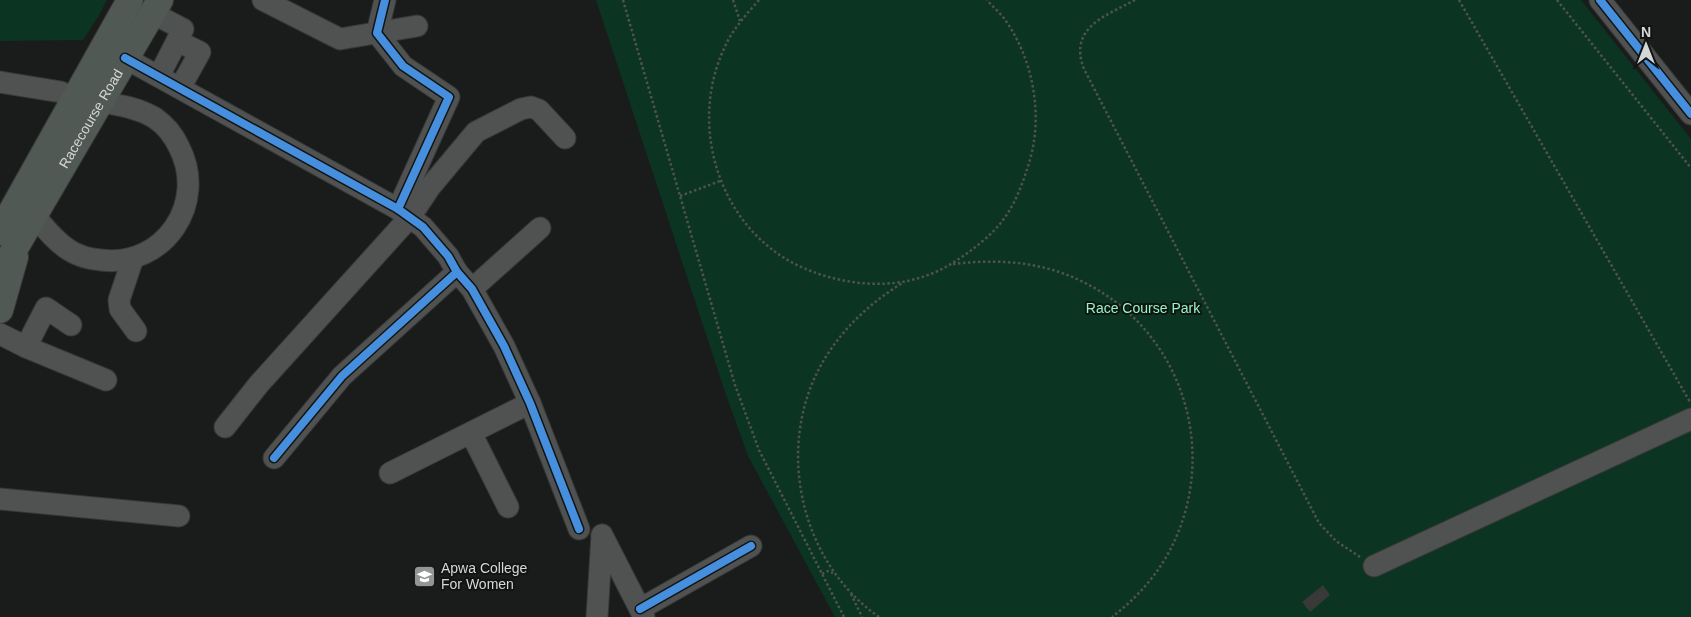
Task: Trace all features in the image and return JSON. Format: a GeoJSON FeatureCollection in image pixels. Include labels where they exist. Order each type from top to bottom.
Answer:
{"type":"FeatureCollection","features":[{"type":"Feature","properties":{"kind":"main road","name":"Racecourse Road"},"geometry":{"type":"LineString","coordinates":[[18,228],[24,191],[130,0]]}},
{"type":"Feature","properties":{"kind":"main road","name":"Racecourse Road"},"geometry":{"type":"LineString","coordinates":[[18,228],[101,102],[156,7]]}},
{"type":"Feature","properties":{"kind":"main road"},"geometry":{"type":"LineString","coordinates":[[0,274],[18,228]]}},
{"type":"Feature","properties":{"kind":"main road"},"geometry":{"type":"LineString","coordinates":[[0,310],[18,228]]}},
{"type":"Feature","properties":{"kind":"street"},"geometry":{"type":"LineString","coordinates":[[263,0],[340,38],[417,26]]}},
{"type":"Feature","properties":{"kind":"street"},"geometry":{"type":"LineString","coordinates":[[377,32],[385,0]]}},
{"type":"Feature","properties":{"kind":"street"},"geometry":{"type":"LineString","coordinates":[[1600,0],[1691,114]]}},
{"type":"Feature","properties":{"kind":"street"},"geometry":{"type":"LineString","coordinates":[[156,7],[183,29],[159,76]]}},
{"type":"Feature","properties":{"kind":"street"},"geometry":{"type":"LineString","coordinates":[[377,32],[404,66],[449,98],[404,213]]}},
{"type":"Feature","properties":{"kind":"street"},"geometry":{"type":"LineString","coordinates":[[177,41],[200,52],[180,88]]}},
{"type":"Feature","properties":{"kind":"street"},"geometry":{"type":"LineString","coordinates":[[125,58],[404,213],[435,239],[457,272],[472,289],[504,346],[530,403],[580,529]]}},
{"type":"Feature","properties":{"kind":"street"},"geometry":{"type":"LineString","coordinates":[[0,82],[61,92],[73,100]]}},
{"type":"Feature","properties":{"kind":"street"},"geometry":{"type":"LineString","coordinates":[[18,228],[51,235],[69,250],[90,259],[112,261],[133,258],[156,247],[174,230],[185,208],[189,183],[185,159],[174,136],[156,119],[134,108],[101,102]]}},
{"type":"Feature","properties":{"kind":"street"},"geometry":{"type":"LineString","coordinates":[[225,427],[259,384],[404,213],[430,187],[476,132],[521,109],[531,107],[538,110],[565,138]]}},
{"type":"Feature","properties":{"kind":"street"},"geometry":{"type":"LineString","coordinates":[[472,289],[540,228]]}},
{"type":"Feature","properties":{"kind":"street"},"geometry":{"type":"LineString","coordinates":[[133,258],[119,300],[120,309],[136,331]]}},
{"type":"Feature","properties":{"kind":"street"},"geometry":{"type":"LineString","coordinates":[[274,458],[342,376],[457,272]]}},
{"type":"Feature","properties":{"kind":"street"},"geometry":{"type":"LineString","coordinates":[[26,347],[46,308],[71,325]]}},
{"type":"Feature","properties":{"kind":"street"},"geometry":{"type":"LineString","coordinates":[[0,334],[26,347],[106,380]]}},
{"type":"Feature","properties":{"kind":"street"},"geometry":{"type":"LineString","coordinates":[[390,473],[530,403]]}},
{"type":"Feature","properties":{"kind":"street"},"geometry":{"type":"LineString","coordinates":[[1374,566],[1691,419]]}},
{"type":"Feature","properties":{"kind":"street"},"geometry":{"type":"LineString","coordinates":[[471,433],[508,507]]}},
{"type":"Feature","properties":{"kind":"street"},"geometry":{"type":"LineString","coordinates":[[0,499],[180,516]]}},
{"type":"Feature","properties":{"kind":"street"},"geometry":{"type":"LineString","coordinates":[[597,617],[602,535],[642,613],[751,546]]}},
{"type":"Feature","properties":{"kind":"path"},"geometry":{"type":"LineString","coordinates":[[623,0],[735,385],[759,450],[844,617]]}},
{"type":"Feature","properties":{"kind":"path"},"geometry":{"type":"LineString","coordinates":[[733,0],[740,21]]}},
{"type":"Feature","properties":{"kind":"path"},"geometry":{"type":"LineString","coordinates":[[759,0],[740,21],[723,50],[712,82],[708,116],[711,149],[720,181],[738,214],[763,242],[794,264],[829,278],[866,284],[904,282],[928,276],[952,264],[979,244],[1004,219],[1022,186],[1033,151],[1037,117],[1032,82],[1019,45],[1003,17],[987,0]]}},
{"type":"Feature","properties":{"kind":"path"},"geometry":{"type":"LineString","coordinates":[[1135,0],[1100,19],[1088,28],[1082,37],[1079,48],[1080,59],[1084,69],[1319,522],[1336,541],[1374,566]]}},
{"type":"Feature","properties":{"kind":"path"},"geometry":{"type":"LineString","coordinates":[[1459,0],[1691,403]]}},
{"type":"Feature","properties":{"kind":"path"},"geometry":{"type":"LineString","coordinates":[[1557,0],[1691,168]]}},
{"type":"Feature","properties":{"kind":"path"},"geometry":{"type":"LineString","coordinates":[[680,196],[720,181]]}},
{"type":"Feature","properties":{"kind":"path"},"geometry":{"type":"LineString","coordinates":[[952,264],[999,261],[1019,263],[1040,266],[1079,280],[1097,290],[1130,314],[1157,345],[1177,381],[1186,408],[1192,441],[1193,462],[1188,503],[1180,529],[1165,560],[1140,592],[1112,617]]}},
{"type":"Feature","properties":{"kind":"path"},"geometry":{"type":"LineString","coordinates":[[879,617],[849,590],[822,553],[813,535],[801,495],[797,454],[802,414],[816,375],[837,340],[866,309],[904,282]]}},
{"type":"Feature","properties":{"kind":"path"},"geometry":{"type":"LineString","coordinates":[[822,574],[828,572],[835,573]]}},
{"type":"Feature","properties":{"kind":"path"},"geometry":{"type":"LineString","coordinates":[[849,590],[862,617]]}},
{"type":"Feature","properties":{"kind":"green space"},"geometry":{"type":"Polygon","coordinates":[[[0,0],[107,0],[83,40],[0,41],[0,0]]]}},
{"type":"Feature","properties":{"kind":"green space","name":"Race Course Park"},"geometry":{"type":"Polygon","coordinates":[[[596,0],[1581,0],[1691,139],[1691,617],[835,617],[748,456],[723,386],[596,0]]]}},
{"type":"Feature","properties":{"kind":"building"},"geometry":{"type":"Polygon","coordinates":[[[1323,585],[1330,595],[1310,612],[1302,602],[1323,585]]]}},
{"type":"Feature","properties":{"kind":"cycle path"},"geometry":{"type":"LineString","coordinates":[[385,0],[377,33],[403,66],[449,97],[398,209]]}},
{"type":"Feature","properties":{"kind":"cycle path"},"geometry":{"type":"LineString","coordinates":[[1600,0],[1691,114]]}},
{"type":"Feature","properties":{"kind":"cycle path"},"geometry":{"type":"LineString","coordinates":[[125,58],[398,209],[423,227],[448,256],[457,272],[472,289],[504,346],[530,403],[579,529]]}},
{"type":"Feature","properties":{"kind":"cycle path"},"geometry":{"type":"LineString","coordinates":[[274,458],[342,376],[457,272]]}},
{"type":"Feature","properties":{"kind":"cycle path"},"geometry":{"type":"LineString","coordinates":[[640,609],[751,546]]}},
{"type":"Feature","properties":{"kind":"place","name":"Apwa College For Women"},"geometry":{"type":"Point","coordinates":[425,576]}}]}
